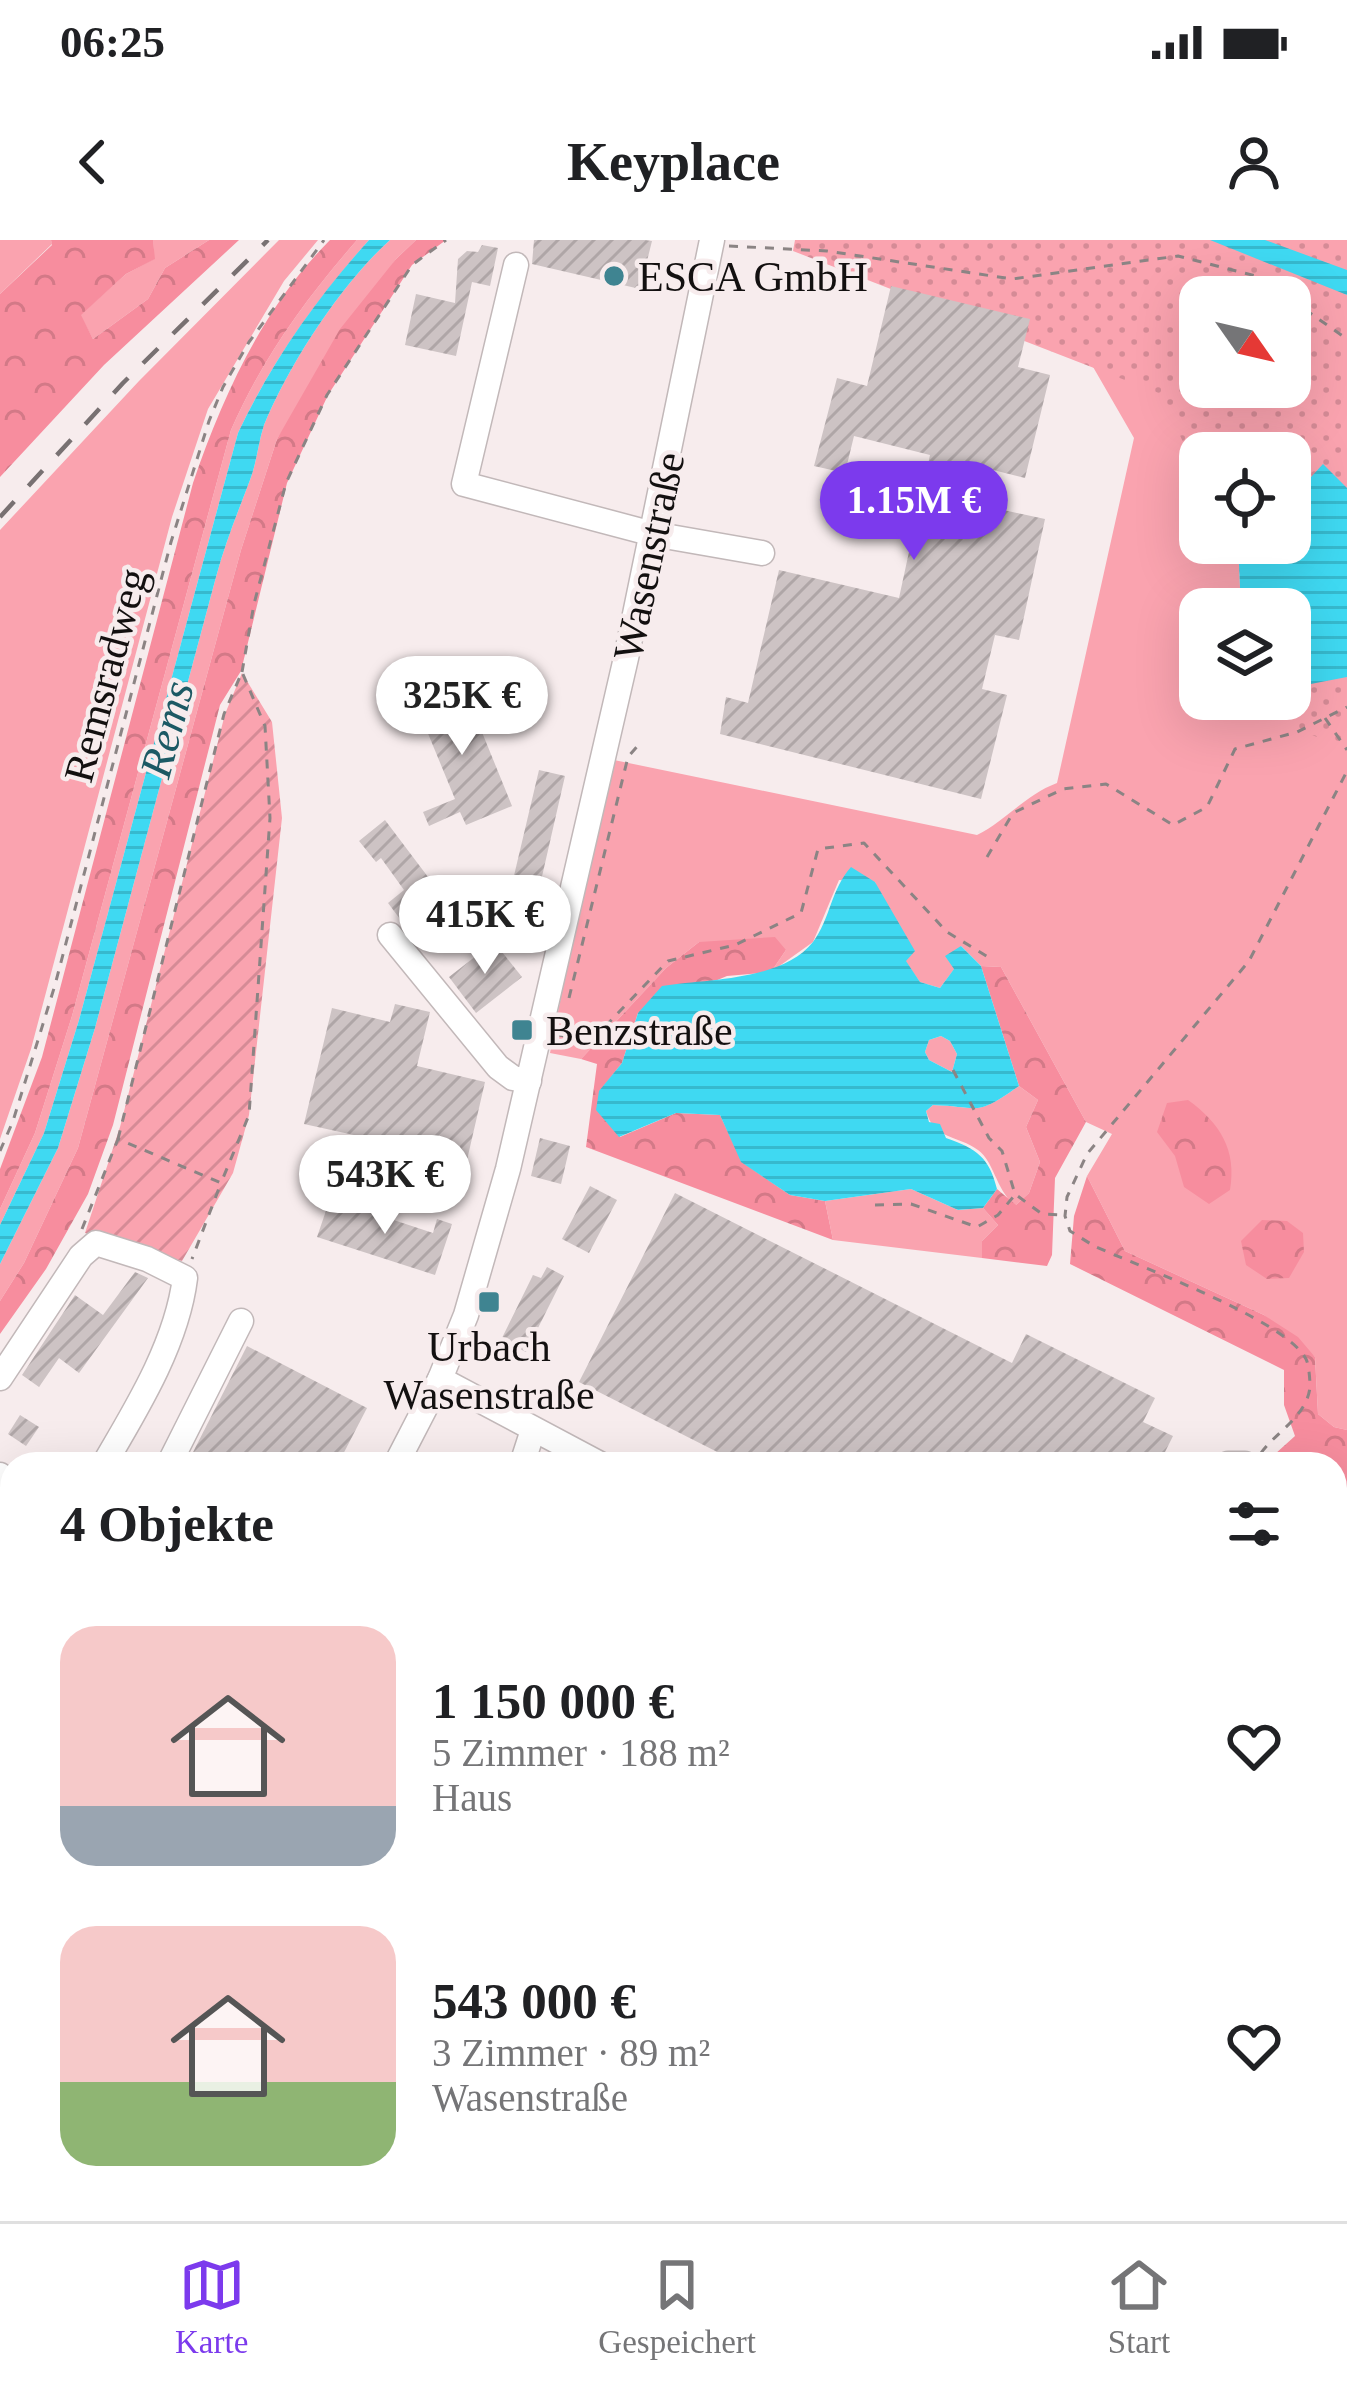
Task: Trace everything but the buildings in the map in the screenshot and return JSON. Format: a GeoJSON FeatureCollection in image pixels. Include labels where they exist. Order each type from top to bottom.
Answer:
{"type":"FeatureCollection","features":[{"type":"Feature","properties":{"kind":"street","name":"Wasenstraße"},"geometry":{"type":"LineString","coordinates":[[402,1452],[440,1379],[477,1276],[529,1081],[653,534],[711,243]]}},
{"type":"Feature","properties":{"kind":"street"},"geometry":{"type":"LineString","coordinates":[[516,265],[464,484],[653,534],[762,553]]}},
{"type":"Feature","properties":{"kind":"street"},"geometry":{"type":"LineString","coordinates":[[390,935],[498,1067],[513,1078],[529,1081]]}},
{"type":"Feature","properties":{"kind":"street"},"geometry":{"type":"LineString","coordinates":[[0,1378],[81,1256],[97,1243],[147,1258],[185,1278],[163,1347],[111,1452]]}},
{"type":"Feature","properties":{"kind":"street"},"geometry":{"type":"LineString","coordinates":[[175,1452],[241,1321]]}},
{"type":"Feature","properties":{"kind":"street"},"geometry":{"type":"LineString","coordinates":[[440,1379],[576,1452]]}},
{"type":"Feature","properties":{"kind":"street"},"geometry":{"type":"LineString","coordinates":[[525,1452],[533,1430]]}},
{"type":"Feature","properties":{"kind":"path","name":"Remsradweg"},"geometry":{"type":"LineString","coordinates":[[0,1151],[56,985],[171,542],[209,421],[249,341],[324,240]]}},
{"type":"Feature","properties":{"kind":"path"},"geometry":{"type":"LineString","coordinates":[[81,1256],[80,1232],[118,1139],[224,714],[242,672],[254,604],[286,483],[319,412],[412,265],[446,240]]}},
{"type":"Feature","properties":{"kind":"path"},"geometry":{"type":"LineString","coordinates":[[711,243],[826,251],[1012,279],[1178,256],[1256,276]]}},
{"type":"Feature","properties":{"kind":"path"},"geometry":{"type":"LineString","coordinates":[[1311,314],[1347,339]]}},
{"type":"Feature","properties":{"kind":"path"},"geometry":{"type":"LineString","coordinates":[[185,1278],[249,1115],[270,818],[265,726],[242,672]]}},
{"type":"Feature","properties":{"kind":"path"},"geometry":{"type":"LineString","coordinates":[[987,857],[1012,813],[1063,789],[1106,784],[1173,825],[1207,807],[1235,749],[1297,732],[1347,707]]}},
{"type":"Feature","properties":{"kind":"path"},"geometry":{"type":"LineString","coordinates":[[1325,718],[1347,750]]}},
{"type":"Feature","properties":{"kind":"path"},"geometry":{"type":"LineString","coordinates":[[568,1000],[628,757],[641,742]]}},
{"type":"Feature","properties":{"kind":"path"},"geometry":{"type":"LineString","coordinates":[[1261,1452],[1294,1420],[1310,1390],[1307,1360],[1289,1341],[1250,1316],[1070,1231],[1065,1216],[1067,1197],[1087,1154],[1250,961],[1347,771]]}},
{"type":"Feature","properties":{"kind":"path"},"geometry":{"type":"LineString","coordinates":[[540,1034],[592,1039],[668,961],[734,945],[801,913],[818,849],[864,843],[947,932],[993,960]]}},
{"type":"Feature","properties":{"kind":"path"},"geometry":{"type":"LineString","coordinates":[[953,1070],[989,1138],[1002,1150],[1015,1194],[1042,1214],[1065,1216]]}},
{"type":"Feature","properties":{"kind":"path"},"geometry":{"type":"LineString","coordinates":[[118,1139],[221,1183]]}},
{"type":"Feature","properties":{"kind":"path"},"geometry":{"type":"LineString","coordinates":[[875,1205],[911,1204],[977,1227],[998,1215],[1015,1194]]}},
{"type":"Feature","properties":{"kind":"shaded area"},"geometry":{"type":"Polygon","coordinates":[[[0,240],[51,240],[52,244],[0,294],[0,240]]]}},
{"type":"Feature","properties":{"kind":"shaded area"},"geometry":{"type":"Polygon","coordinates":[[[153,240],[209,240],[165,268],[148,299],[93,339],[80,315],[126,274],[154,259],[153,240]]]}},
{"type":"Feature","properties":{"kind":"shaded area"},"geometry":{"type":"Polygon","coordinates":[[[279,240],[318,240],[284,281],[208,409],[172,517],[31,1049],[0,1139],[0,530],[279,240]]]}},
{"type":"Feature","properties":{"kind":"shaded area"},"geometry":{"type":"Polygon","coordinates":[[[357,240],[369,240],[296,332],[238,433],[79,1020],[44,1133],[0,1225],[0,1209],[35,1133],[72,1016],[231,430],[286,330],[357,240]]]}},
{"type":"Feature","properties":{"kind":"shaded area"},"geometry":{"type":"Polygon","coordinates":[[[390,240],[416,240],[396,259],[277,439],[241,550],[78,1148],[24,1263],[0,1301],[0,1264],[58,1148],[95,1028],[216,577],[264,425],[318,326],[390,240]]]}},
{"type":"Feature","properties":{"kind":"shaded area"},"geometry":{"type":"Polygon","coordinates":[[[795,240],[1347,240],[1347,748],[1290,727],[1288,720],[1311,720],[1311,588],[1245,588],[1236,564],[1311,564],[1311,432],[1179,433],[1161,394],[793,251],[795,240]]]}},
{"type":"Feature","properties":{"kind":"shaded area"},"geometry":{"type":"Polygon","coordinates":[[[1179,301],[1179,408],[1290,408],[1290,432],[1179,432],[1179,564],[1239,564],[1240,588],[1179,588],[1179,720],[1311,720],[1311,691],[1347,677],[1347,1430],[1334,1427],[1318,1414],[1315,1357],[1264,1315],[1125,1251],[1087,1176],[1112,1134],[1086,1122],[1001,967],[981,966],[961,946],[955,968],[940,988],[920,982],[905,961],[875,882],[839,880],[813,942],[771,972],[786,950],[699,942],[666,968],[581,1059],[550,1053],[586,868],[614,760],[977,835],[1057,783],[1134,438],[1066,320],[1179,301]]]}},
{"type":"Feature","properties":{"kind":"shaded area"},"geometry":{"type":"Polygon","coordinates":[[[242,673],[272,722],[282,818],[249,1115],[233,1173],[182,1261],[85,1233],[120,1127],[225,714],[242,673]]]}},
{"type":"Feature","properties":{"kind":"shaded area"},"geometry":{"type":"Polygon","coordinates":[[[941,1036],[957,1054],[952,1072],[929,1060],[925,1052],[929,1040],[941,1036]]]}},
{"type":"Feature","properties":{"kind":"shaded area"},"geometry":{"type":"Polygon","coordinates":[[[1019,1086],[1038,1100],[1026,1127],[1040,1162],[1029,1193],[1015,1206],[984,1155],[941,1132],[926,1111],[933,1105],[985,1106],[1019,1086]]]}},
{"type":"Feature","properties":{"kind":"shaded area"},"geometry":{"type":"Polygon","coordinates":[[[911,1189],[958,1210],[983,1208],[998,1225],[982,1241],[982,1258],[833,1240],[825,1201],[911,1189]]]}},
{"type":"Feature","properties":{"kind":"green space"},"geometry":{"type":"Polygon","coordinates":[[[51,240],[153,240],[155,259],[126,274],[81,315],[93,339],[148,299],[165,268],[209,240],[239,240],[104,365],[0,477],[0,294],[52,245],[51,240]]]}},
{"type":"Feature","properties":{"kind":"green space"},"geometry":{"type":"Polygon","coordinates":[[[330,240],[357,240],[286,330],[231,430],[72,1016],[35,1133],[0,1209],[0,1169],[42,1057],[193,483],[248,353],[285,293],[330,240]]]}},
{"type":"Feature","properties":{"kind":"green space"},"geometry":{"type":"Polygon","coordinates":[[[416,240],[446,240],[412,265],[328,395],[287,483],[241,671],[220,705],[113,1125],[88,1194],[46,1269],[0,1334],[0,1301],[24,1263],[78,1148],[241,550],[277,439],[340,329],[416,240]]]}},
{"type":"Feature","properties":{"kind":"green space"},"geometry":{"type":"Polygon","coordinates":[[[775,937],[786,950],[771,972],[727,976],[638,1013],[622,1063],[599,1092],[620,1137],[676,1113],[720,1115],[742,1162],[790,1195],[825,1201],[833,1240],[586,1147],[597,1064],[581,1059],[666,968],[699,942],[775,937]]]}},
{"type":"Feature","properties":{"kind":"green space"},"geometry":{"type":"Polygon","coordinates":[[[981,966],[1001,967],[1086,1122],[1055,1178],[1052,1255],[1047,1266],[982,1258],[982,1241],[998,1225],[983,1208],[997,1189],[1016,1205],[1029,1193],[1040,1162],[1026,1127],[1038,1100],[1019,1086],[981,966]]]}},
{"type":"Feature","properties":{"kind":"green space"},"geometry":{"type":"Polygon","coordinates":[[[1188,1100],[1217,1128],[1231,1162],[1230,1190],[1209,1204],[1184,1187],[1175,1156],[1157,1132],[1167,1103],[1188,1100]]]}},
{"type":"Feature","properties":{"kind":"green space"},"geometry":{"type":"Polygon","coordinates":[[[1087,1176],[1125,1251],[1264,1315],[1298,1337],[1315,1357],[1318,1414],[1334,1427],[1347,1430],[1347,1452],[1277,1452],[1295,1436],[1284,1405],[1284,1370],[1070,1264],[1074,1216],[1087,1176]]]}},
{"type":"Feature","properties":{"kind":"green space"},"geometry":{"type":"Polygon","coordinates":[[[1262,1220],[1287,1221],[1303,1233],[1304,1252],[1289,1278],[1267,1279],[1246,1265],[1241,1241],[1262,1220]]]}},
{"type":"Feature","properties":{"kind":"water","name":"Rems"},"geometry":{"type":"Polygon","coordinates":[[[369,240],[390,240],[318,326],[264,425],[220,564],[58,1148],[0,1264],[0,1225],[44,1133],[79,1020],[238,433],[296,332],[369,240]]]}},
{"type":"Feature","properties":{"kind":"water"},"geometry":{"type":"Polygon","coordinates":[[[1210,240],[1265,240],[1347,270],[1347,295],[1311,281],[1311,276],[1300,276],[1210,240]]]}},
{"type":"Feature","properties":{"kind":"water"},"geometry":{"type":"Polygon","coordinates":[[[1323,464],[1347,488],[1347,677],[1311,684],[1311,588],[1240,588],[1239,564],[1311,564],[1311,477],[1323,464]]]}},
{"type":"Feature","properties":{"kind":"water"},"geometry":{"type":"Polygon","coordinates":[[[851,867],[875,882],[915,951],[906,961],[920,982],[940,988],[954,969],[945,956],[961,946],[981,966],[1019,1086],[985,1106],[933,1105],[926,1111],[929,1122],[940,1124],[946,1138],[986,1162],[997,1189],[983,1208],[958,1210],[911,1189],[825,1201],[790,1195],[741,1162],[720,1115],[676,1113],[619,1137],[596,1110],[599,1091],[622,1063],[638,1013],[662,986],[743,976],[799,955],[819,933],[851,867]],[[941,1036],[929,1040],[925,1052],[929,1060],[952,1072],[957,1054],[941,1036]]]}},
{"type":"Feature","properties":{"kind":"railway"},"geometry":{"type":"LineString","coordinates":[[0,517],[123,383],[268,240]]}},
{"type":"Feature","properties":{"kind":"place","name":"ESCA GmbH"},"geometry":{"type":"Point","coordinates":[614,276]}},
{"type":"Feature","properties":{"kind":"place","name":"Benzstraße"},"geometry":{"type":"Point","coordinates":[522,1030]}},
{"type":"Feature","properties":{"kind":"place","name":"Urbach Wasenstraße"},"geometry":{"type":"Point","coordinates":[489,1302]}}]}
